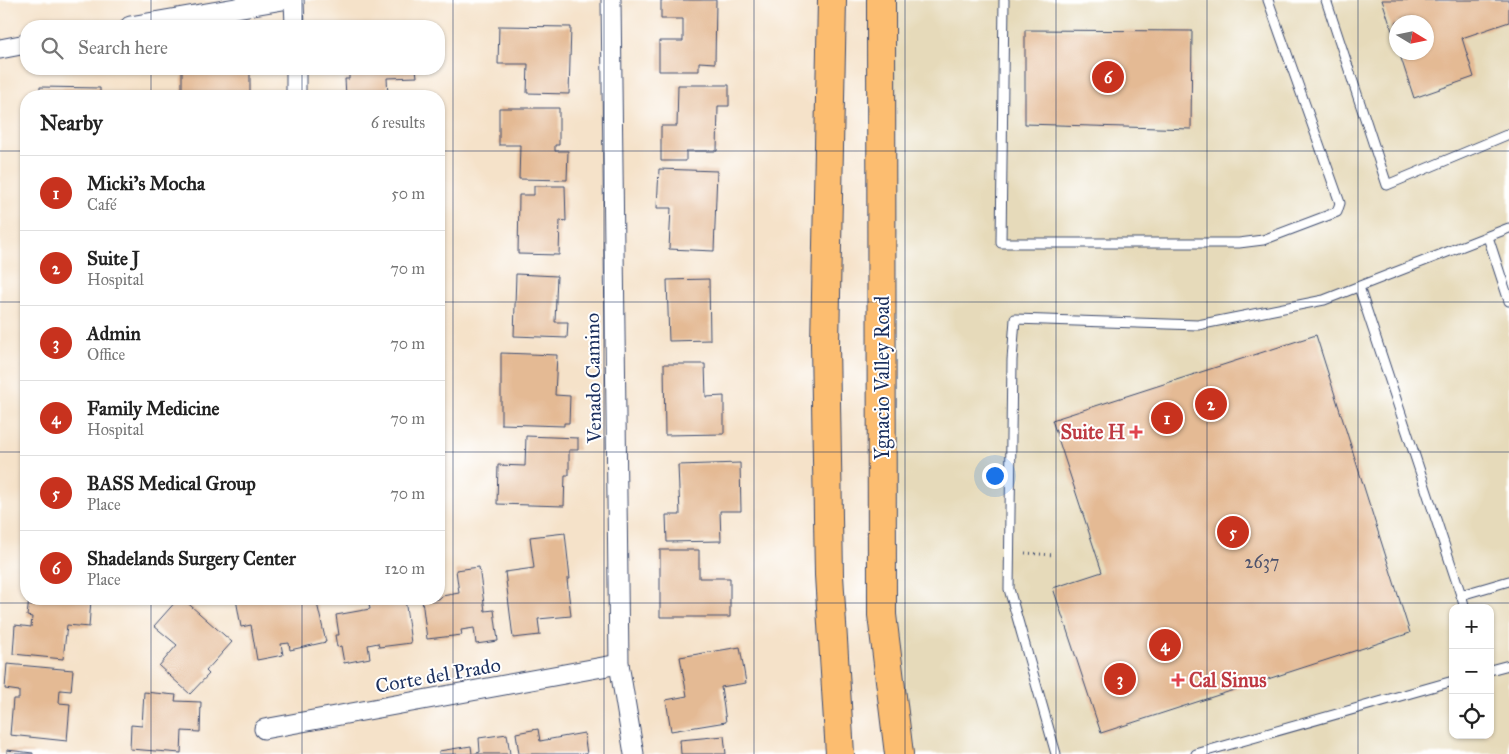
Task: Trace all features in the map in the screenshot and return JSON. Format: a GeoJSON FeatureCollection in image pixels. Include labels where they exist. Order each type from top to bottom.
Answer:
{"type":"FeatureCollection","features":[{"type":"Feature","properties":{"kind":"highway"},"geometry":{"type":"LineString","coordinates":[[832,0],[825,344],[829,575],[840,754]]}},
{"type":"Feature","properties":{"kind":"highway","name":"Ygnacio Valley Road"},"geometry":{"type":"LineString","coordinates":[[881,0],[882,615],[899,754]]}},
{"type":"Feature","properties":{"kind":"street"},"geometry":{"type":"LineString","coordinates":[[165,20],[283,0]]}},
{"type":"Feature","properties":{"kind":"street"},"geometry":{"type":"LineString","coordinates":[[294,0],[295,20]]}},
{"type":"Feature","properties":{"kind":"street","name":"Venado Camino"},"geometry":{"type":"LineString","coordinates":[[611,0],[619,664],[634,754]]}},
{"type":"Feature","properties":{"kind":"street"},"geometry":{"type":"LineString","coordinates":[[0,49],[20,45]]}},
{"type":"Feature","properties":{"kind":"street"},"geometry":{"type":"LineString","coordinates":[[296,75],[296,90]]}},
{"type":"Feature","properties":{"kind":"street","name":"Corte del Prado"},"geometry":{"type":"LineString","coordinates":[[264,729],[619,664]]}},
{"type":"Feature","properties":{"kind":"lane"},"geometry":{"type":"LineString","coordinates":[[1004,0],[1001,243],[1239,243],[1263,240],[1337,212],[1340,203],[1268,0]]}},
{"type":"Feature","properties":{"kind":"lane"},"geometry":{"type":"LineString","coordinates":[[1326,0],[1387,185],[1509,134]]}},
{"type":"Feature","properties":{"kind":"lane"},"geometry":{"type":"LineString","coordinates":[[1056,754],[1009,589],[1012,360],[1015,319],[1198,325],[1324,300],[1509,228]]}},
{"type":"Feature","properties":{"kind":"lane"},"geometry":{"type":"LineString","coordinates":[[1488,237],[1509,301]]}},
{"type":"Feature","properties":{"kind":"lane"},"geometry":{"type":"LineString","coordinates":[[1359,287],[1464,604]]}},
{"type":"Feature","properties":{"kind":"lane"},"geometry":{"type":"LineString","coordinates":[[1461,596],[1509,581]]}},
{"type":"Feature","properties":{"kind":"lane"},"geometry":{"type":"LineString","coordinates":[[1494,669],[1509,665]]}},
{"type":"Feature","properties":{"kind":"lane"},"geometry":{"type":"LineString","coordinates":[[1196,754],[1449,682]]}},
{"type":"Feature","properties":{"kind":"path"},"geometry":{"type":"LineString","coordinates":[[1010,552],[1053,555]]}},
{"type":"Feature","properties":{"kind":"shaded area"},"geometry":{"type":"Polygon","coordinates":[[[881,0],[1509,0],[1509,754],[899,754],[881,0]]]}},
{"type":"Feature","properties":{"kind":"building"},"geometry":{"type":"Polygon","coordinates":[[[661,0],[716,0],[715,63],[699,62],[699,71],[659,71],[659,41],[683,41],[683,19],[661,19],[661,0]]]}},
{"type":"Feature","properties":{"kind":"building"},"geometry":{"type":"Polygon","coordinates":[[[1382,0],[1509,0],[1509,22],[1462,38],[1474,77],[1414,98],[1402,60],[1434,60],[1434,15],[1389,15],[1389,22],[1382,0]]]}},
{"type":"Feature","properties":{"kind":"building"},"geometry":{"type":"Polygon","coordinates":[[[499,26],[571,27],[569,94],[527,93],[528,64],[498,64],[499,26]]]}},
{"type":"Feature","properties":{"kind":"building"},"geometry":{"type":"Polygon","coordinates":[[[1025,30],[1192,31],[1191,129],[1025,124],[1025,30]]]}},
{"type":"Feature","properties":{"kind":"building"},"geometry":{"type":"Polygon","coordinates":[[[182,75],[250,75],[250,90],[182,90],[182,75]]]}},
{"type":"Feature","properties":{"kind":"building"},"geometry":{"type":"Polygon","coordinates":[[[349,75],[417,75],[417,77],[387,78],[388,90],[346,90],[345,79],[349,79],[349,75]]]}},
{"type":"Feature","properties":{"kind":"building"},"geometry":{"type":"Polygon","coordinates":[[[678,85],[729,85],[729,106],[718,106],[717,151],[686,151],[686,161],[661,161],[661,126],[677,126],[678,85]]]}},
{"type":"Feature","properties":{"kind":"building"},"geometry":{"type":"Polygon","coordinates":[[[40,87],[100,88],[100,90],[40,90],[40,87]]]}},
{"type":"Feature","properties":{"kind":"building"},"geometry":{"type":"Polygon","coordinates":[[[499,108],[559,108],[559,145],[555,145],[555,151],[568,151],[567,180],[519,179],[520,145],[499,145],[499,108]]]}},
{"type":"Feature","properties":{"kind":"building"},"geometry":{"type":"Polygon","coordinates":[[[659,169],[717,171],[714,251],[669,249],[671,208],[657,208],[659,169]]]}},
{"type":"Feature","properties":{"kind":"building"},"geometry":{"type":"Polygon","coordinates":[[[534,186],[565,186],[566,221],[560,220],[559,255],[518,254],[519,195],[534,195],[534,186]]]}},
{"type":"Feature","properties":{"kind":"building"},"geometry":{"type":"Polygon","coordinates":[[[516,274],[557,276],[555,322],[568,322],[567,338],[514,336],[516,274]]]}},
{"type":"Feature","properties":{"kind":"building"},"geometry":{"type":"Polygon","coordinates":[[[709,279],[710,340],[669,341],[667,280],[709,279]]]}},
{"type":"Feature","properties":{"kind":"building"},"geometry":{"type":"Polygon","coordinates":[[[1316,335],[1410,633],[1101,733],[1053,588],[1102,572],[1052,420],[1316,335]]]}},
{"type":"Feature","properties":{"kind":"building"},"geometry":{"type":"Polygon","coordinates":[[[501,353],[557,355],[555,395],[570,396],[569,423],[564,423],[564,426],[501,424],[501,353]]]}},
{"type":"Feature","properties":{"kind":"building"},"geometry":{"type":"Polygon","coordinates":[[[664,364],[705,364],[706,397],[724,396],[724,434],[665,435],[664,364]]]}},
{"type":"Feature","properties":{"kind":"building"},"geometry":{"type":"Polygon","coordinates":[[[526,436],[578,438],[578,450],[569,450],[569,475],[565,475],[564,506],[497,504],[498,465],[525,466],[526,436]]]}},
{"type":"Feature","properties":{"kind":"building"},"geometry":{"type":"Polygon","coordinates":[[[740,463],[741,511],[720,511],[721,541],[667,542],[666,515],[680,515],[678,465],[740,463]]]}},
{"type":"Feature","properties":{"kind":"building"},"geometry":{"type":"Polygon","coordinates":[[[565,533],[570,579],[567,579],[571,616],[538,619],[540,635],[513,638],[505,572],[534,568],[530,537],[565,533]]]}},
{"type":"Feature","properties":{"kind":"building"},"geometry":{"type":"Polygon","coordinates":[[[660,550],[699,550],[699,578],[730,578],[730,617],[660,617],[660,550]]]}},
{"type":"Feature","properties":{"kind":"building"},"geometry":{"type":"Polygon","coordinates":[[[479,567],[485,611],[494,610],[498,641],[476,644],[474,628],[461,630],[462,635],[427,639],[423,605],[445,605],[445,595],[459,593],[456,570],[479,567]]]}},
{"type":"Feature","properties":{"kind":"building"},"geometry":{"type":"Polygon","coordinates":[[[28,605],[91,605],[89,627],[67,625],[63,659],[13,654],[15,625],[31,627],[32,617],[27,616],[28,605]]]}},
{"type":"Feature","properties":{"kind":"building"},"geometry":{"type":"Polygon","coordinates":[[[173,605],[190,605],[232,642],[206,671],[209,674],[190,694],[159,666],[177,645],[154,626],[173,605]]]}},
{"type":"Feature","properties":{"kind":"building"},"geometry":{"type":"Polygon","coordinates":[[[237,605],[317,605],[326,642],[290,650],[289,643],[281,644],[283,655],[257,660],[251,625],[241,627],[237,605]]]}},
{"type":"Feature","properties":{"kind":"building"},"geometry":{"type":"Polygon","coordinates":[[[369,605],[406,605],[411,643],[379,647],[378,643],[368,645],[370,658],[344,663],[341,646],[337,647],[335,635],[339,635],[336,615],[370,609],[369,605]]]}},
{"type":"Feature","properties":{"kind":"building"},"geometry":{"type":"Polygon","coordinates":[[[740,647],[746,683],[721,687],[726,722],[671,731],[666,700],[687,696],[680,657],[740,647]]]}},
{"type":"Feature","properties":{"kind":"building"},"geometry":{"type":"Polygon","coordinates":[[[7,664],[73,670],[71,691],[60,690],[59,703],[70,704],[67,741],[10,735],[13,699],[19,699],[19,691],[5,689],[7,664]]]}},
{"type":"Feature","properties":{"kind":"building"},"geometry":{"type":"Polygon","coordinates":[[[144,692],[176,695],[175,701],[201,702],[200,732],[182,731],[181,753],[130,749],[131,725],[142,726],[144,692]]]}},
{"type":"Feature","properties":{"kind":"building"},"geometry":{"type":"Polygon","coordinates":[[[538,729],[540,741],[584,733],[587,754],[519,754],[516,733],[538,729]]]}},
{"type":"Feature","properties":{"kind":"building"},"geometry":{"type":"Polygon","coordinates":[[[507,734],[510,754],[473,754],[480,752],[479,738],[507,734]]]}},
{"type":"Feature","properties":{"kind":"building"},"geometry":{"type":"Polygon","coordinates":[[[724,736],[726,754],[681,754],[680,740],[724,736]]]}},
{"type":"Feature","properties":{"kind":"building"},"geometry":{"type":"Polygon","coordinates":[[[471,746],[472,754],[439,754],[439,751],[471,746]]]}},
{"type":"Feature","properties":{"kind":"building"},"geometry":{"type":"Polygon","coordinates":[[[7,750],[33,753],[33,754],[7,754],[7,750]]]}},
{"type":"Feature","properties":{"kind":"place","name":"Shadelands Surgery Center"},"geometry":{"type":"Point","coordinates":[1108,77]}},
{"type":"Feature","properties":{"kind":"place","name":"Suite J"},"geometry":{"type":"Point","coordinates":[1211,404]}},
{"type":"Feature","properties":{"kind":"place","name":"Micki's Mocha"},"geometry":{"type":"Point","coordinates":[1167,418]}},
{"type":"Feature","properties":{"kind":"place","name":"Suite H"},"geometry":{"type":"Point","coordinates":[1136,432]}},
{"type":"Feature","properties":{"kind":"place","name":"BASS Medical Group"},"geometry":{"type":"Point","coordinates":[1233,532]}},
{"type":"Feature","properties":{"kind":"place","name":"Family Medicine"},"geometry":{"type":"Point","coordinates":[1165,645]}},
{"type":"Feature","properties":{"kind":"place","name":"Admin"},"geometry":{"type":"Point","coordinates":[1120,679]}},
{"type":"Feature","properties":{"kind":"place","name":"Cal Sinus"},"geometry":{"type":"Point","coordinates":[1178,680]}}]}
